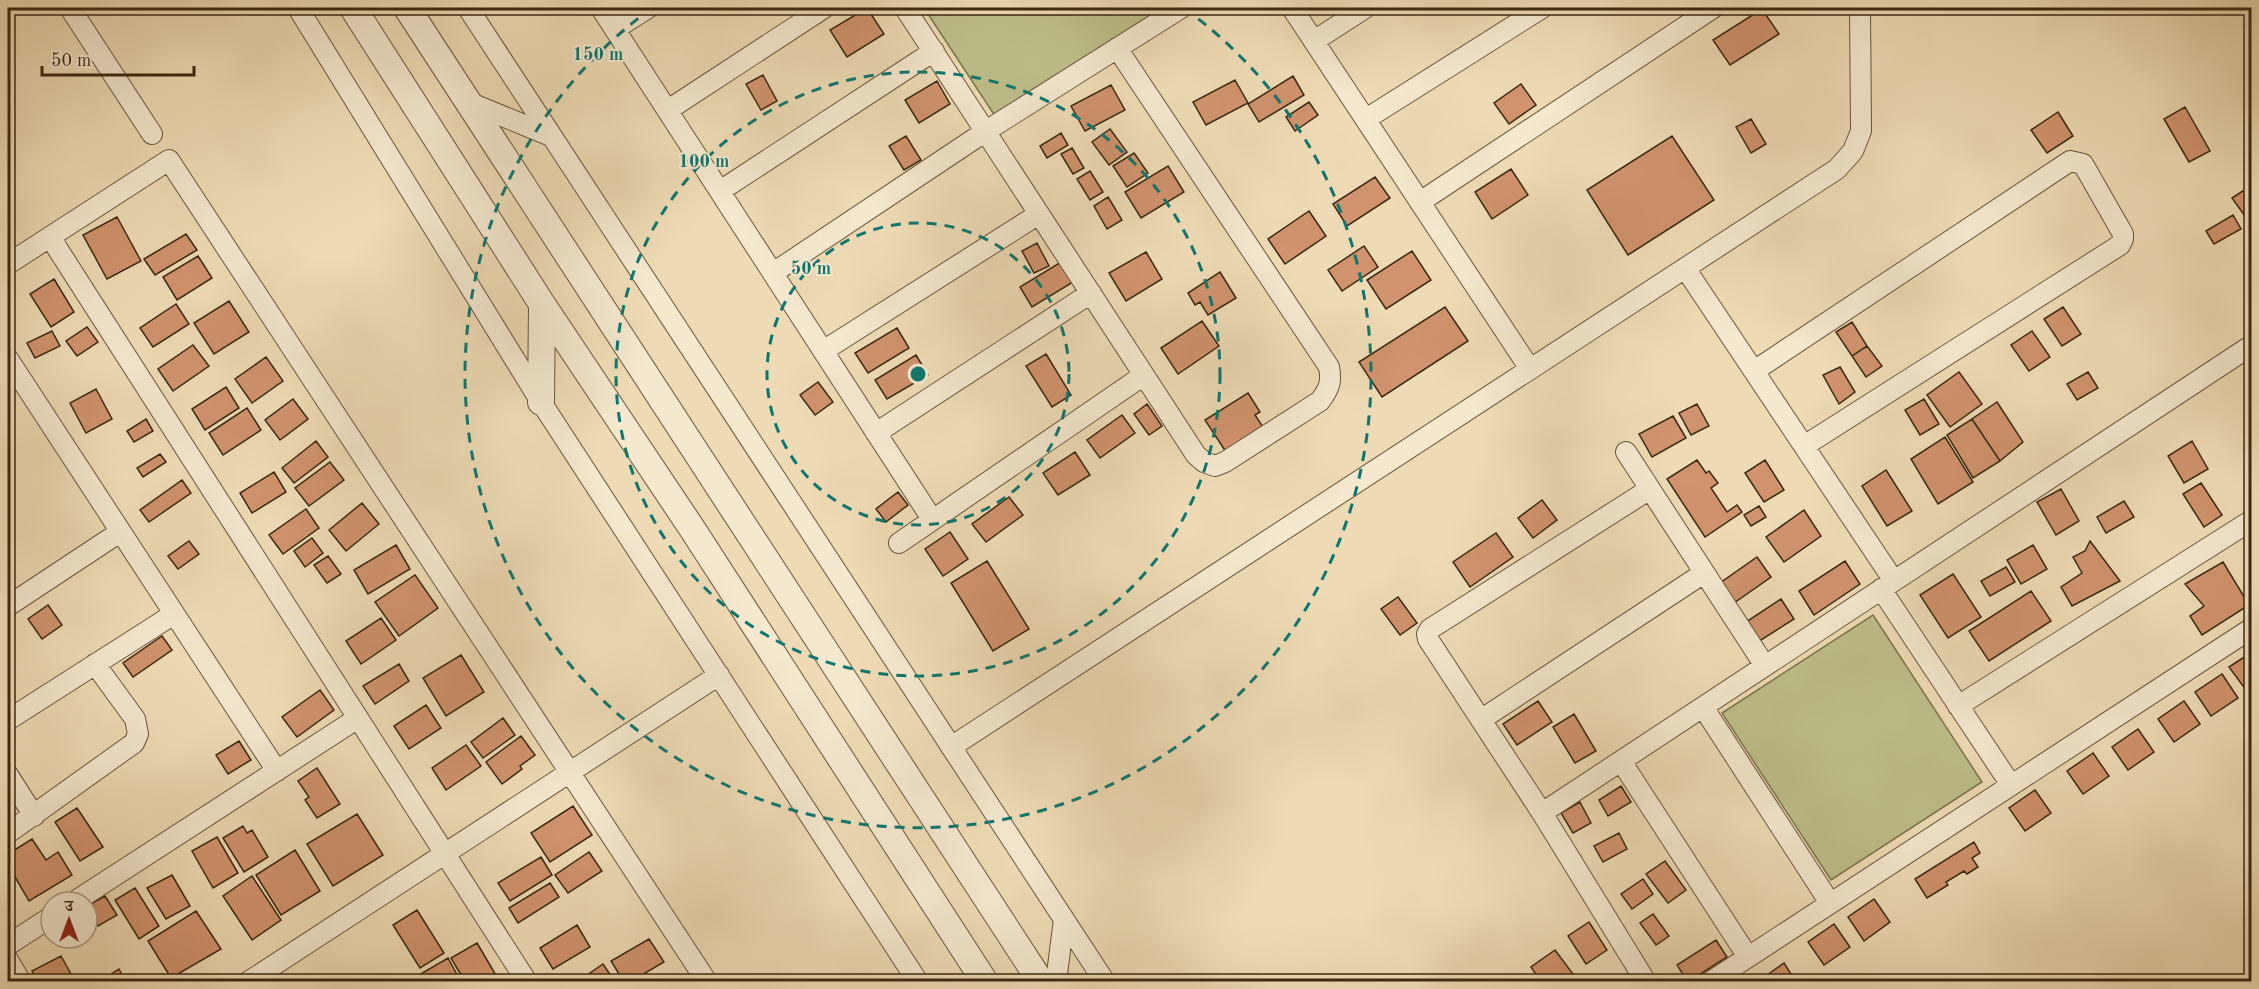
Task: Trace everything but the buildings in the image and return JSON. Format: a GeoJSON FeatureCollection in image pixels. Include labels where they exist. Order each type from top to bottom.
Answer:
{"type":"FeatureCollection","features":[{"type":"Feature","properties":{"kind":"street"},"geometry":{"type":"LineString","coordinates":[[70,8],[153,134]]}},
{"type":"Feature","properties":{"kind":"street"},"geometry":{"type":"LineString","coordinates":[[298,8],[541,402],[918,981]]}},
{"type":"Feature","properties":{"kind":"street"},"geometry":{"type":"LineString","coordinates":[[353,8],[542,304],[693,530],[985,981]]}},
{"type":"Feature","properties":{"kind":"street"},"geometry":{"type":"LineString","coordinates":[[406,8],[1041,981]]}},
{"type":"Feature","properties":{"kind":"street"},"geometry":{"type":"LineString","coordinates":[[468,8],[1105,981]]}},
{"type":"Feature","properties":{"kind":"street"},"geometry":{"type":"LineString","coordinates":[[601,8],[932,519]]}},
{"type":"Feature","properties":{"kind":"street"},"geometry":{"type":"LineString","coordinates":[[615,29],[648,8]]}},
{"type":"Feature","properties":{"kind":"street"},"geometry":{"type":"LineString","coordinates":[[668,110],[824,8]]}},
{"type":"Feature","properties":{"kind":"street"},"geometry":{"type":"LineString","coordinates":[[905,8],[1196,454],[1204,462],[1215,466],[1225,462],[1320,401],[1328,392],[1332,379],[1329,367],[1117,48]]}},
{"type":"Feature","properties":{"kind":"street"},"geometry":{"type":"LineString","coordinates":[[773,273],[986,131],[1181,8]]}},
{"type":"Feature","properties":{"kind":"street"},"geometry":{"type":"LineString","coordinates":[[1292,8],[1530,369]]}},
{"type":"Feature","properties":{"kind":"street"},"geometry":{"type":"LineString","coordinates":[[1314,42],[1365,8]]}},
{"type":"Feature","properties":{"kind":"street"},"geometry":{"type":"LineString","coordinates":[[1366,119],[1542,8]]}},
{"type":"Feature","properties":{"kind":"street"},"geometry":{"type":"LineString","coordinates":[[1420,202],[1713,8]]}},
{"type":"Feature","properties":{"kind":"street"},"geometry":{"type":"LineString","coordinates":[[951,747],[1837,169],[1853,151],[1861,131],[1860,8]]}},
{"type":"Feature","properties":{"kind":"street"},"geometry":{"type":"LineString","coordinates":[[720,191],[933,51]]}},
{"type":"Feature","properties":{"kind":"street"},"geometry":{"type":"LineString","coordinates":[[468,102],[551,136]]}},
{"type":"Feature","properties":{"kind":"street"},"geometry":{"type":"LineString","coordinates":[[8,264],[169,160],[707,981]]}},
{"type":"Feature","properties":{"kind":"street"},"geometry":{"type":"LineString","coordinates":[[1754,371],[2070,161],[2083,164],[2123,234],[2120,245],[1804,447]]}},
{"type":"Feature","properties":{"kind":"street"},"geometry":{"type":"LineString","coordinates":[[823,351],[1039,214]]}},
{"type":"Feature","properties":{"kind":"street"},"geometry":{"type":"LineString","coordinates":[[50,237],[527,981]]}},
{"type":"Feature","properties":{"kind":"street"},"geometry":{"type":"LineString","coordinates":[[1685,268],[1804,447],[1958,706],[2011,785]]}},
{"type":"Feature","properties":{"kind":"street"},"geometry":{"type":"LineString","coordinates":[[876,433],[1090,292]]}},
{"type":"Feature","properties":{"kind":"street"},"geometry":{"type":"LineString","coordinates":[[541,402],[542,304]]}},
{"type":"Feature","properties":{"kind":"street"},"geometry":{"type":"LineString","coordinates":[[1542,813],[2252,345]]}},
{"type":"Feature","properties":{"kind":"street"},"geometry":{"type":"LineString","coordinates":[[10,368],[277,771]]}},
{"type":"Feature","properties":{"kind":"street"},"geometry":{"type":"LineString","coordinates":[[899,543],[1144,375]]}},
{"type":"Feature","properties":{"kind":"street"},"geometry":{"type":"LineString","coordinates":[[1626,452],[1765,666]]}},
{"type":"Feature","properties":{"kind":"street"},"geometry":{"type":"LineString","coordinates":[[1646,981],[1542,813],[1428,639],[1428,631],[1650,489]]}},
{"type":"Feature","properties":{"kind":"street"},"geometry":{"type":"LineString","coordinates":[[1958,706],[2252,520]]}},
{"type":"Feature","properties":{"kind":"street"},"geometry":{"type":"LineString","coordinates":[[8,606],[120,532]]}},
{"type":"Feature","properties":{"kind":"street"},"geometry":{"type":"LineString","coordinates":[[1482,719],[1704,573]]}},
{"type":"Feature","properties":{"kind":"street"},"geometry":{"type":"LineString","coordinates":[[8,720],[174,614]]}},
{"type":"Feature","properties":{"kind":"street"},"geometry":{"type":"LineString","coordinates":[[1710,981],[2252,628]]}},
{"type":"Feature","properties":{"kind":"street"},"geometry":{"type":"LineString","coordinates":[[8,833],[134,743],[138,734],[135,719],[95,664]]}},
{"type":"Feature","properties":{"kind":"street"},"geometry":{"type":"LineString","coordinates":[[248,981],[719,675]]}},
{"type":"Feature","properties":{"kind":"street"},"geometry":{"type":"LineString","coordinates":[[1703,707],[1830,903]]}},
{"type":"Feature","properties":{"kind":"street"},"geometry":{"type":"LineString","coordinates":[[93,890],[358,718]]}},
{"type":"Feature","properties":{"kind":"street"},"geometry":{"type":"LineString","coordinates":[[1621,761],[1748,957]]}},
{"type":"Feature","properties":{"kind":"street"},"geometry":{"type":"LineString","coordinates":[[8,775],[34,816]]}},
{"type":"Feature","properties":{"kind":"street"},"geometry":{"type":"LineString","coordinates":[[1056,981],[1064,920]]}},
{"type":"Feature","properties":{"kind":"street"},"geometry":{"type":"LineString","coordinates":[[8,945],[39,925]]}},
{"type":"Feature","properties":{"kind":"street"},"geometry":{"type":"LineString","coordinates":[[8,960],[21,981]]}},
{"type":"Feature","properties":{"kind":"green space"},"geometry":{"type":"Polygon","coordinates":[[[924,8],[1163,8],[995,116],[924,8]]]}},
{"type":"Feature","properties":{"kind":"green space"},"geometry":{"type":"Polygon","coordinates":[[[1873,615],[1982,782],[1831,880],[1722,713],[1873,615]]]}}]}
